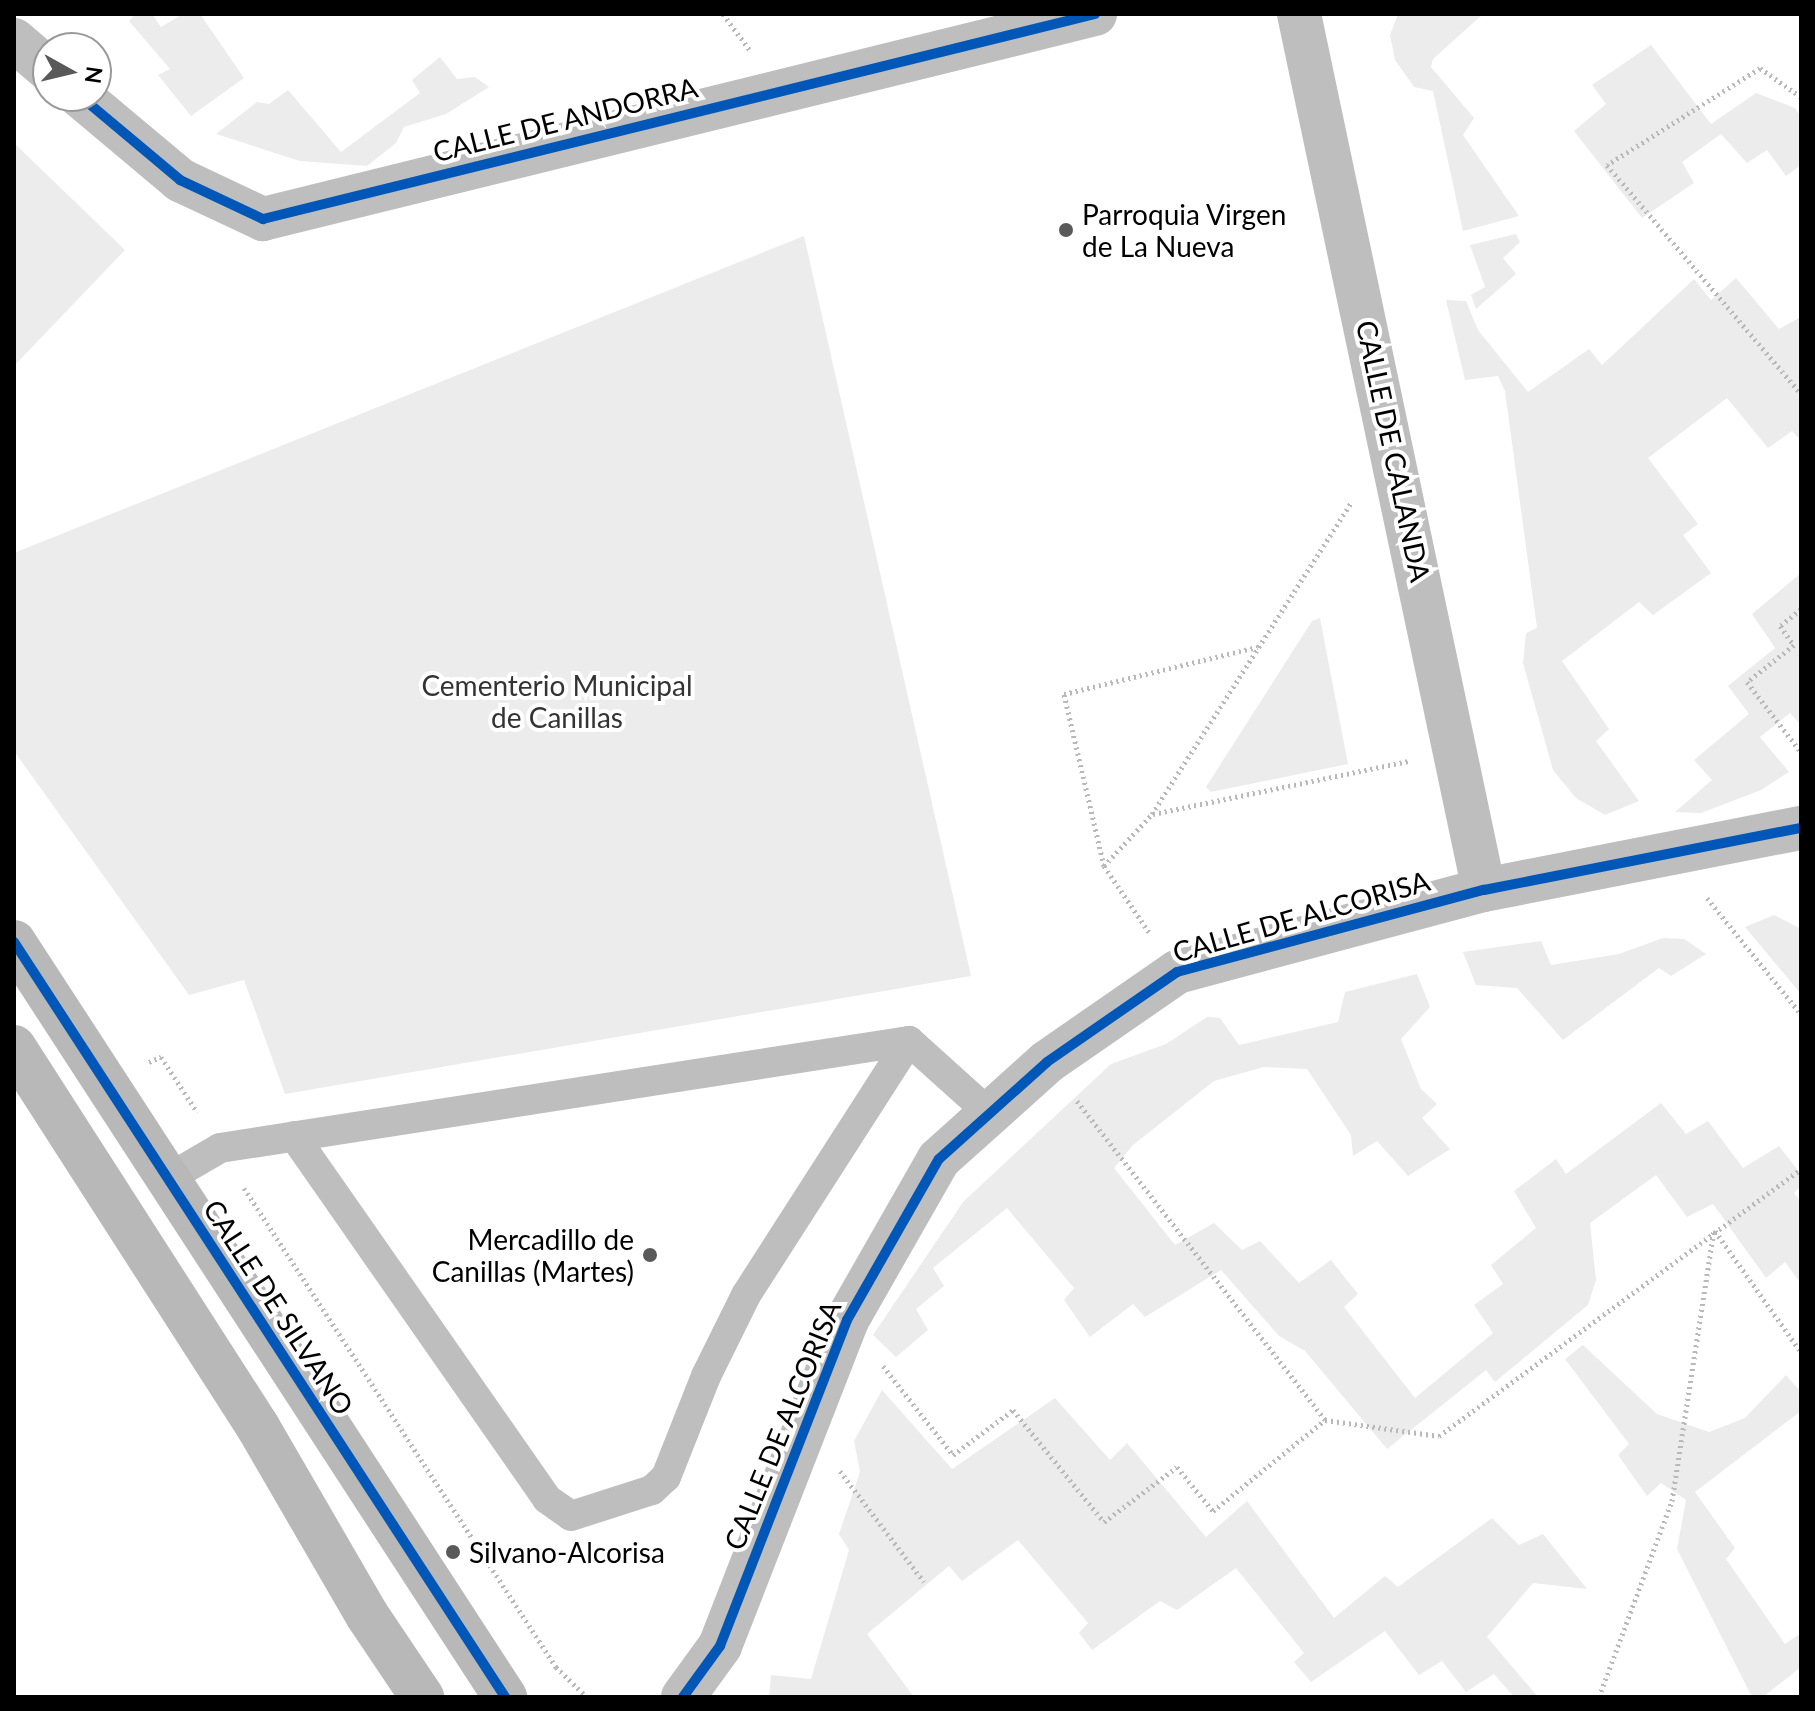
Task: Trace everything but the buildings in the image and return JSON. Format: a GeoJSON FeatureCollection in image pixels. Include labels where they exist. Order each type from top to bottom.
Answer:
{"type":"FeatureCollection","features":[{"type":"Feature","properties":{"kind":"street","name":"CALLE DE ANDORRA"},"geometry":{"type":"LineString","coordinates":[[99,112],[180,180],[263,219],[1095,14]]}},
{"type":"Feature","properties":{"kind":"street","name":"CALLE DE CALANDA"},"geometry":{"type":"LineString","coordinates":[[1299,14],[1458,751],[1484,890]]}},
{"type":"Feature","properties":{"kind":"street"},"geometry":{"type":"LineString","coordinates":[[14,40],[32,55]]}},
{"type":"Feature","properties":{"kind":"street","name":"CALLE DE ALCORISA"},"geometry":{"type":"LineString","coordinates":[[683,1697],[720,1646],[847,1320],[939,1159],[1047,1062],[1177,972],[1484,890],[1801,828]]}},
{"type":"Feature","properties":{"kind":"street","name":"CALLE DE SILVANO"},"geometry":{"type":"LineString","coordinates":[[14,942],[505,1697]]}},
{"type":"Feature","properties":{"kind":"street"},"geometry":{"type":"LineString","coordinates":[[14,1047],[258,1427],[367,1615],[422,1697]]}},
{"type":"Feature","properties":{"kind":"street","name":"CALLE DE ALCORISA"},"geometry":{"type":"LineString","coordinates":[[720,1646],[723,1697]]}},
{"type":"Feature","properties":{"kind":"lane"},"geometry":{"type":"LineString","coordinates":[[167,1179],[220,1148],[909,1041]]}},
{"type":"Feature","properties":{"kind":"lane"},"geometry":{"type":"LineString","coordinates":[[909,1041],[990,1114]]}},
{"type":"Feature","properties":{"kind":"lane"},"geometry":{"type":"LineString","coordinates":[[294,1136],[547,1499],[571,1516],[652,1490],[666,1477],[706,1376],[746,1295],[909,1041]]}},
{"type":"Feature","properties":{"kind":"path"},"geometry":{"type":"LineString","coordinates":[[1801,97],[1760,68],[1607,165],[1801,394]]}},
{"type":"Feature","properties":{"kind":"path"},"geometry":{"type":"LineString","coordinates":[[1104,866],[1152,814],[1391,440]]}},
{"type":"Feature","properties":{"kind":"path"},"geometry":{"type":"LineString","coordinates":[[1801,609],[1780,626],[1794,645],[1747,682],[1801,752]]}},
{"type":"Feature","properties":{"kind":"path"},"geometry":{"type":"LineString","coordinates":[[1177,972],[1104,866],[1064,694],[1258,647]]}},
{"type":"Feature","properties":{"kind":"path"},"geometry":{"type":"LineString","coordinates":[[1152,814],[1458,751]]}},
{"type":"Feature","properties":{"kind":"path"},"geometry":{"type":"LineString","coordinates":[[1671,853],[1801,1014]]}},
{"type":"Feature","properties":{"kind":"path"},"geometry":{"type":"LineString","coordinates":[[161,1057],[556,1667],[587,1697]]}},
{"type":"Feature","properties":{"kind":"path"},"geometry":{"type":"LineString","coordinates":[[1047,1062],[1325,1420],[1439,1436],[1714,1230],[1801,1169]]}},
{"type":"Feature","properties":{"kind":"path"},"geometry":{"type":"LineString","coordinates":[[1714,1230],[1801,1352]]}},
{"type":"Feature","properties":{"kind":"path"},"geometry":{"type":"LineString","coordinates":[[1599,1697],[1672,1501],[1714,1230]]}},
{"type":"Feature","properties":{"kind":"path"},"geometry":{"type":"LineString","coordinates":[[847,1320],[953,1455],[1013,1410],[1104,1522],[1177,1467],[1213,1511],[1325,1420]]}},
{"type":"Feature","properties":{"kind":"path"},"geometry":{"type":"LineString","coordinates":[[805,1426],[924,1582]]}},
{"type":"Feature","properties":{"kind":"green space"},"geometry":{"type":"Polygon","coordinates":[[[136,14],[152,14],[161,27],[183,14],[200,14],[244,78],[191,116],[158,75],[170,69],[129,21],[136,14]]]}},
{"type":"Feature","properties":{"kind":"green space"},"geometry":{"type":"Polygon","coordinates":[[[1398,14],[1482,15],[1433,59],[1431,67],[1474,118],[1463,135],[1519,216],[1463,231],[1433,91],[1414,87],[1395,60],[1390,35],[1398,14]]]}},
{"type":"Feature","properties":{"kind":"green space"},"geometry":{"type":"Polygon","coordinates":[[[1651,45],[1711,124],[1756,93],[1795,108],[1801,117],[1801,165],[1786,176],[1767,150],[1747,163],[1721,134],[1682,162],[1694,183],[1642,218],[1574,131],[1606,104],[1592,85],[1651,45]]]}},
{"type":"Feature","properties":{"kind":"green space"},"geometry":{"type":"Polygon","coordinates":[[[440,57],[457,79],[475,77],[489,87],[446,114],[404,127],[396,143],[367,166],[300,161],[216,134],[257,102],[269,104],[288,90],[341,152],[420,93],[412,80],[440,57]]]}},
{"type":"Feature","properties":{"kind":"green space"},"geometry":{"type":"Polygon","coordinates":[[[14,143],[125,250],[14,366],[14,143]]]}},
{"type":"Feature","properties":{"kind":"green space"},"geometry":{"type":"Polygon","coordinates":[[[1516,234],[1520,242],[1503,258],[1516,274],[1476,309],[1471,295],[1485,287],[1470,245],[1516,234]]]}},
{"type":"Feature","properties":{"kind":"green space","name":"Cementerio Municipal de Canillas"},"geometry":{"type":"Polygon","coordinates":[[[804,236],[971,976],[285,1094],[244,980],[189,995],[14,751],[14,553],[804,236]]]}},
{"type":"Feature","properties":{"kind":"green space"},"geometry":{"type":"Polygon","coordinates":[[[1736,278],[1779,329],[1801,317],[1801,441],[1792,431],[1768,448],[1727,398],[1648,458],[1698,524],[1683,535],[1711,573],[1653,615],[1639,602],[1562,661],[1609,729],[1596,741],[1639,801],[1605,815],[1576,798],[1553,770],[1523,663],[1526,633],[1537,628],[1505,391],[1498,376],[1465,380],[1446,300],[1466,301],[1478,330],[1528,392],[1589,349],[1602,365],[1694,279],[1711,300],[1736,278]]]}},
{"type":"Feature","properties":{"kind":"green space"},"geometry":{"type":"Polygon","coordinates":[[[1801,573],[1801,725],[1790,713],[1760,737],[1789,772],[1761,790],[1701,813],[1675,812],[1712,780],[1694,760],[1749,714],[1728,686],[1775,648],[1752,614],[1801,573]]]}},
{"type":"Feature","properties":{"kind":"green space"},"geometry":{"type":"Polygon","coordinates":[[[1320,618],[1348,764],[1211,792],[1206,787],[1312,621],[1320,618]]]}},
{"type":"Feature","properties":{"kind":"green space"},"geometry":{"type":"Polygon","coordinates":[[[1774,915],[1801,929],[1801,994],[1745,927],[1774,915]]]}},
{"type":"Feature","properties":{"kind":"green space"},"geometry":{"type":"Polygon","coordinates":[[[1663,938],[1684,939],[1706,954],[1671,976],[1659,968],[1563,1040],[1517,988],[1476,985],[1463,952],[1541,941],[1551,965],[1619,954],[1663,938]]]}},
{"type":"Feature","properties":{"kind":"green space"},"geometry":{"type":"Polygon","coordinates":[[[1417,974],[1430,1007],[1401,1039],[1421,1089],[1437,1104],[1422,1118],[1450,1149],[1408,1176],[1377,1141],[1353,1156],[1351,1135],[1307,1069],[1264,1067],[1214,1081],[1133,1145],[1114,1168],[1175,1245],[1214,1223],[1242,1250],[1260,1241],[1299,1283],[1331,1260],[1358,1294],[1344,1307],[1415,1398],[1493,1333],[1474,1305],[1503,1284],[1491,1265],[1536,1228],[1514,1191],[1556,1159],[1566,1174],[1661,1103],[1686,1134],[1708,1121],[1743,1168],[1779,1146],[1801,1174],[1801,1186],[1794,1193],[1801,1202],[1801,1284],[1785,1262],[1766,1278],[1713,1204],[1687,1217],[1656,1175],[1590,1223],[1596,1280],[1588,1305],[1495,1382],[1486,1370],[1387,1449],[1305,1351],[1279,1336],[1221,1270],[1145,1317],[1133,1304],[1090,1337],[1064,1300],[1074,1288],[1007,1208],[933,1268],[944,1286],[916,1309],[928,1330],[896,1357],[873,1335],[963,1202],[1111,1064],[1166,1044],[1207,1017],[1220,1018],[1239,1045],[1338,1022],[1345,992],[1417,974]]]}},
{"type":"Feature","properties":{"kind":"green space"},"geometry":{"type":"Polygon","coordinates":[[[1583,1345],[1657,1414],[1709,1432],[1745,1418],[1786,1375],[1801,1392],[1801,1411],[1695,1492],[1735,1548],[1726,1559],[1785,1644],[1801,1633],[1801,1667],[1763,1697],[1752,1697],[1677,1549],[1686,1500],[1661,1483],[1647,1496],[1618,1455],[1629,1444],[1565,1359],[1583,1345]]]}},
{"type":"Feature","properties":{"kind":"green space"},"geometry":{"type":"Polygon","coordinates":[[[882,1390],[952,1469],[1055,1398],[1110,1460],[1127,1443],[1206,1537],[1247,1501],[1334,1618],[1385,1576],[1398,1587],[1492,1518],[1519,1545],[1543,1534],[1587,1589],[1533,1583],[1487,1637],[1538,1697],[1514,1697],[1494,1674],[1466,1692],[1442,1661],[1419,1675],[1385,1631],[1311,1682],[1294,1662],[1304,1653],[1236,1568],[1177,1610],[1160,1601],[1092,1650],[1079,1633],[1088,1623],[1018,1540],[962,1581],[949,1566],[867,1634],[914,1697],[769,1697],[771,1675],[811,1679],[849,1550],[839,1534],[860,1472],[854,1441],[882,1390]]]}},
{"type":"Feature","properties":{"kind":"cycle path"},"geometry":{"type":"LineString","coordinates":[[99,112],[180,180],[263,219],[1095,14]]}},
{"type":"Feature","properties":{"kind":"cycle path"},"geometry":{"type":"LineString","coordinates":[[683,1697],[720,1646],[847,1320],[939,1159],[1047,1062],[1177,972],[1484,890],[1801,828]]}},
{"type":"Feature","properties":{"kind":"cycle path"},"geometry":{"type":"LineString","coordinates":[[14,942],[505,1697]]}},
{"type":"Feature","properties":{"kind":"place","name":"Parroquia Virgen de La Nueva"},"geometry":{"type":"Point","coordinates":[1066,230]}},
{"type":"Feature","properties":{"kind":"place","name":"Mercadillo de Canillas (Martes)"},"geometry":{"type":"Point","coordinates":[650,1255]}},
{"type":"Feature","properties":{"kind":"place","name":"Silvano-Alcorisa"},"geometry":{"type":"Point","coordinates":[453,1552]}}]}
